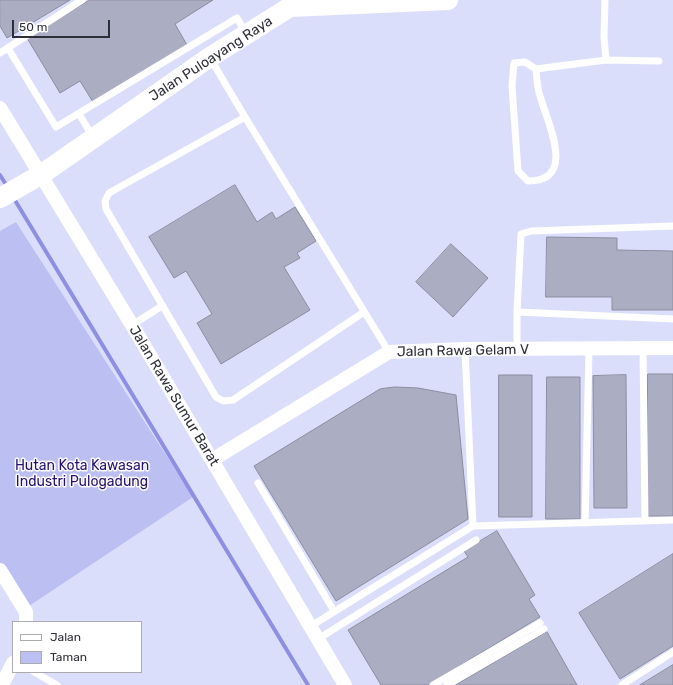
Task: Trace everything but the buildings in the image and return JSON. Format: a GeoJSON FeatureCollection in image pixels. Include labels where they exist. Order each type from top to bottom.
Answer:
{"type":"FeatureCollection","features":[{"type":"Feature","properties":{"kind":"street","name":"Jalan Puloayang Raya"},"geometry":{"type":"LineString","coordinates":[[3,196],[33,179],[210,57],[247,34],[288,4],[448,0]]}},
{"type":"Feature","properties":{"kind":"street","name":"Jalan Rawa Sumur Barat"},"geometry":{"type":"LineString","coordinates":[[0,108],[33,179],[132,325],[345,685]]}},
{"type":"Feature","properties":{"kind":"street","name":"Jalan Rawa Gelam V"},"geometry":{"type":"LineString","coordinates":[[212,460],[389,352],[465,349],[589,350],[673,348]]}},
{"type":"Feature","properties":{"kind":"street"},"geometry":{"type":"LineString","coordinates":[[0,570],[26,612],[26,621]]}},
{"type":"Feature","properties":{"kind":"street"},"geometry":{"type":"LineString","coordinates":[[2,685],[12,665]]}},
{"type":"Feature","properties":{"kind":"lane"},"geometry":{"type":"LineString","coordinates":[[0,53],[82,0]]}},
{"type":"Feature","properties":{"kind":"lane"},"geometry":{"type":"LineString","coordinates":[[604,0],[604,37],[606,60]]}},
{"type":"Feature","properties":{"kind":"lane"},"geometry":{"type":"LineString","coordinates":[[8,48],[56,127],[237,18],[247,34]]}},
{"type":"Feature","properties":{"kind":"lane"},"geometry":{"type":"LineString","coordinates":[[210,57],[245,117],[389,352]]}},
{"type":"Feature","properties":{"kind":"lane"},"geometry":{"type":"LineString","coordinates":[[536,69],[539,95],[552,131],[557,161],[550,172],[538,181],[528,181],[518,171],[513,71],[514,63],[525,62],[536,69],[606,60],[659,61]]}},
{"type":"Feature","properties":{"kind":"lane"},"geometry":{"type":"LineString","coordinates":[[79,114],[93,137]]}},
{"type":"Feature","properties":{"kind":"lane"},"geometry":{"type":"LineString","coordinates":[[245,117],[109,193],[105,201],[106,209],[216,397],[223,401],[233,400],[364,312]]}},
{"type":"Feature","properties":{"kind":"lane"},"geometry":{"type":"LineString","coordinates":[[517,350],[517,312],[521,234],[531,231],[673,226]]}},
{"type":"Feature","properties":{"kind":"lane"},"geometry":{"type":"LineString","coordinates":[[132,325],[162,306]]}},
{"type":"Feature","properties":{"kind":"lane"},"geometry":{"type":"LineString","coordinates":[[517,312],[673,318]]}},
{"type":"Feature","properties":{"kind":"lane"},"geometry":{"type":"LineString","coordinates":[[465,349],[473,526]]}},
{"type":"Feature","properties":{"kind":"lane"},"geometry":{"type":"LineString","coordinates":[[643,349],[645,521]]}},
{"type":"Feature","properties":{"kind":"lane"},"geometry":{"type":"LineString","coordinates":[[585,523],[589,350]]}},
{"type":"Feature","properties":{"kind":"lane"},"geometry":{"type":"LineString","coordinates":[[258,483],[334,611]]}},
{"type":"Feature","properties":{"kind":"lane"},"geometry":{"type":"LineString","coordinates":[[311,626],[473,526],[673,520]]}},
{"type":"Feature","properties":{"kind":"lane"},"geometry":{"type":"LineString","coordinates":[[318,639],[476,540]]}},
{"type":"Feature","properties":{"kind":"lane"},"geometry":{"type":"LineString","coordinates":[[433,685],[542,626],[447,685]]}},
{"type":"Feature","properties":{"kind":"lane"},"geometry":{"type":"LineString","coordinates":[[622,685],[673,652]]}},
{"type":"Feature","properties":{"kind":"lane"},"geometry":{"type":"LineString","coordinates":[[36,673],[57,685]]}},
{"type":"Feature","properties":{"kind":"shaded area"},"geometry":{"type":"Polygon","coordinates":[[[0,0],[673,0],[673,685],[0,685],[0,0]]]}},
{"type":"Feature","properties":{"kind":"green space","name":"Hutan Kota Kawasan Industri Pulogadung"},"geometry":{"type":"Polygon","coordinates":[[[16,222],[193,497],[20,612],[0,574],[0,231],[16,222]]]}},
{"type":"Feature","properties":{"kind":"waterway"},"geometry":{"type":"LineString","coordinates":[[0,175],[8,188]]}},
{"type":"Feature","properties":{"kind":"waterway"},"geometry":{"type":"LineString","coordinates":[[13,197],[308,685]]}}]}
